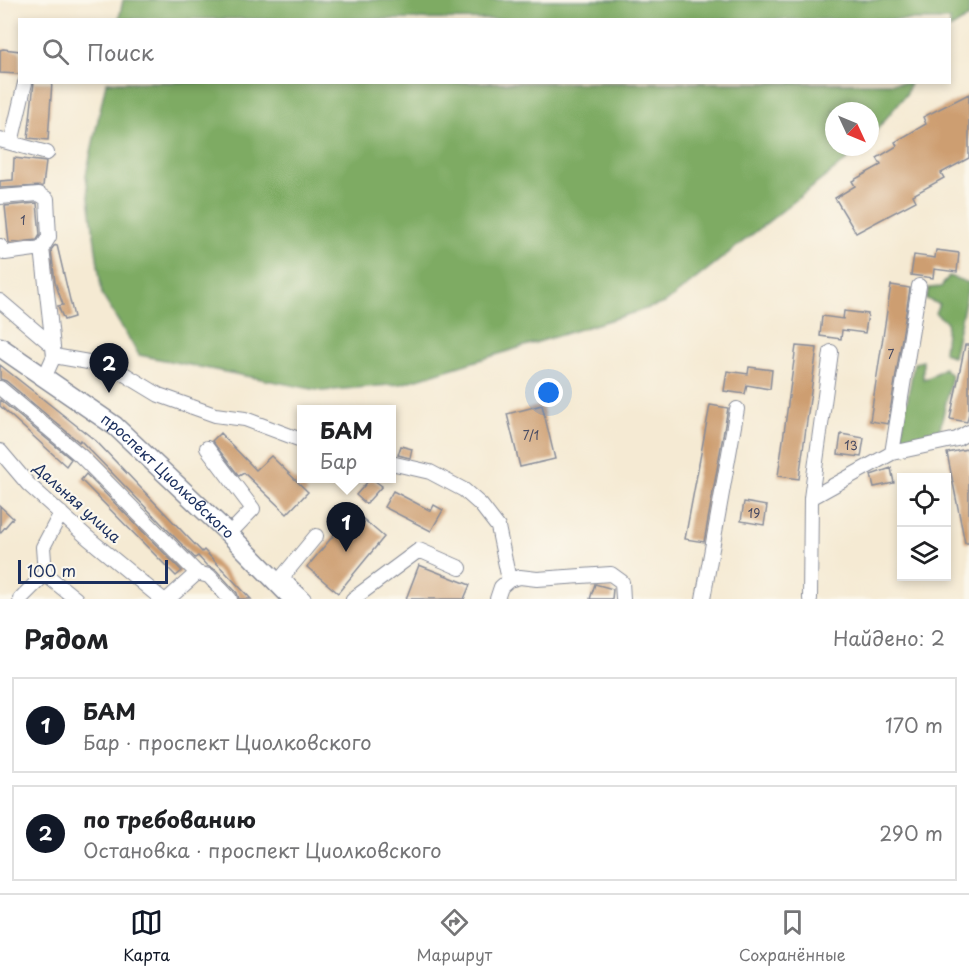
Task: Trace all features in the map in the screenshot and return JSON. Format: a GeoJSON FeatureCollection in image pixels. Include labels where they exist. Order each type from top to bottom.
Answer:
{"type":"FeatureCollection","features":[{"type":"Feature","properties":{"kind":"main road","name":"проспект Циолковского"},"geometry":{"type":"LineString","coordinates":[[0,346],[115,426],[229,534],[292,599]]}},
{"type":"Feature","properties":{"kind":"street"},"geometry":{"type":"LineString","coordinates":[[24,84],[5,142],[47,153]]}},
{"type":"Feature","properties":{"kind":"street"},"geometry":{"type":"LineString","coordinates":[[0,197],[39,194],[47,199],[49,237],[42,248],[54,351],[45,376]]}},
{"type":"Feature","properties":{"kind":"street"},"geometry":{"type":"LineString","coordinates":[[0,246],[5,253],[42,248]]}},
{"type":"Feature","properties":{"kind":"street"},"geometry":{"type":"LineString","coordinates":[[892,453],[919,286]]}},
{"type":"Feature","properties":{"kind":"street"},"geometry":{"type":"LineString","coordinates":[[0,301],[54,351],[111,366],[159,395],[214,415],[245,419],[297,438]]}},
{"type":"Feature","properties":{"kind":"street"},"geometry":{"type":"LineString","coordinates":[[810,599],[811,498],[831,352]]}},
{"type":"Feature","properties":{"kind":"street"},"geometry":{"type":"LineString","coordinates":[[0,388],[81,456],[197,573],[209,576],[230,599]]}},
{"type":"Feature","properties":{"kind":"street"},"geometry":{"type":"LineString","coordinates":[[704,599],[736,409]]}},
{"type":"Feature","properties":{"kind":"street"},"geometry":{"type":"LineString","coordinates":[[811,498],[892,453],[957,439],[969,432]]}},
{"type":"Feature","properties":{"kind":"street"},"geometry":{"type":"LineString","coordinates":[[207,448],[253,509],[229,534]]}},
{"type":"Feature","properties":{"kind":"street","name":"Дальняя улица"},"geometry":{"type":"LineString","coordinates":[[0,451],[28,484],[162,599]]}},
{"type":"Feature","properties":{"kind":"street"},"geometry":{"type":"LineString","coordinates":[[396,464],[430,472],[464,490],[481,505],[498,527],[509,580]]}},
{"type":"Feature","properties":{"kind":"street"},"geometry":{"type":"LineString","coordinates":[[61,513],[43,547],[45,574],[76,599]]}},
{"type":"Feature","properties":{"kind":"street"},"geometry":{"type":"LineString","coordinates":[[304,599],[286,582],[283,576],[316,536]]}},
{"type":"Feature","properties":{"kind":"street"},"geometry":{"type":"LineString","coordinates":[[353,599],[419,550],[460,568]]}},
{"type":"Feature","properties":{"kind":"street"},"geometry":{"type":"LineString","coordinates":[[168,599],[197,573]]}},
{"type":"Feature","properties":{"kind":"street"},"geometry":{"type":"LineString","coordinates":[[20,599],[45,574]]}},
{"type":"Feature","properties":{"kind":"street"},"geometry":{"type":"LineString","coordinates":[[497,599],[501,587],[509,580],[520,577],[537,579],[611,574],[622,582],[623,599]]}},
{"type":"Feature","properties":{"kind":"green space"},"geometry":{"type":"Polygon","coordinates":[[[123,0],[969,0],[969,17],[951,28],[951,18],[119,18],[123,0]]]}},
{"type":"Feature","properties":{"kind":"green space"},"geometry":{"type":"Polygon","coordinates":[[[106,84],[910,84],[907,93],[879,127],[879,102],[825,102],[825,156],[852,156],[665,303],[401,384],[322,391],[139,355],[102,295],[86,175],[106,84]]]}},
{"type":"Feature","properties":{"kind":"green space"},"geometry":{"type":"Polygon","coordinates":[[[949,276],[969,283],[953,357],[944,352],[947,322],[935,313],[939,304],[926,299],[929,288],[941,287],[949,276]]]}},
{"type":"Feature","properties":{"kind":"green space"},"geometry":{"type":"Polygon","coordinates":[[[923,361],[923,379],[944,368],[952,376],[939,433],[930,440],[899,447],[914,363],[923,361]]]}},
{"type":"Feature","properties":{"kind":"building"},"geometry":{"type":"Polygon","coordinates":[[[0,50],[18,51],[18,74],[0,73],[0,50]]]}},
{"type":"Feature","properties":{"kind":"building"},"geometry":{"type":"Polygon","coordinates":[[[34,84],[52,84],[48,140],[28,138],[34,84]]]}},
{"type":"Feature","properties":{"kind":"building"},"geometry":{"type":"Polygon","coordinates":[[[969,94],[969,158],[941,173],[944,178],[913,195],[916,201],[856,233],[835,198],[855,186],[852,181],[881,165],[877,158],[897,146],[895,142],[926,124],[923,117],[969,94]]]}},
{"type":"Feature","properties":{"kind":"building"},"geometry":{"type":"Polygon","coordinates":[[[14,158],[46,162],[43,186],[0,188],[0,181],[13,180],[14,158]]]}},
{"type":"Feature","properties":{"kind":"building"},"geometry":{"type":"Polygon","coordinates":[[[37,203],[40,235],[37,240],[9,243],[5,206],[37,203]]]}},
{"type":"Feature","properties":{"kind":"building"},"geometry":{"type":"Polygon","coordinates":[[[57,245],[74,317],[64,320],[58,306],[63,305],[55,282],[51,250],[57,245]]]}},
{"type":"Feature","properties":{"kind":"building"},"geometry":{"type":"Polygon","coordinates":[[[936,250],[959,253],[957,272],[934,269],[933,278],[911,275],[914,255],[935,258],[936,250]]]}},
{"type":"Feature","properties":{"kind":"building"},"geometry":{"type":"Polygon","coordinates":[[[891,285],[910,288],[888,424],[870,421],[891,285]]]}},
{"type":"Feature","properties":{"kind":"building"},"geometry":{"type":"Polygon","coordinates":[[[844,311],[868,314],[865,333],[842,330],[841,339],[820,336],[822,316],[843,319],[844,311]]]}},
{"type":"Feature","properties":{"kind":"building"},"geometry":{"type":"Polygon","coordinates":[[[965,345],[969,345],[967,422],[950,419],[965,345]]]}},
{"type":"Feature","properties":{"kind":"building"},"geometry":{"type":"Polygon","coordinates":[[[796,346],[817,348],[799,479],[778,476],[796,346]]]}},
{"type":"Feature","properties":{"kind":"building"},"geometry":{"type":"Polygon","coordinates":[[[0,365],[96,441],[202,552],[204,550],[251,599],[239,599],[237,593],[216,570],[207,566],[198,556],[195,558],[80,440],[79,442],[6,381],[0,379],[0,365]]]}},
{"type":"Feature","properties":{"kind":"building"},"geometry":{"type":"Polygon","coordinates":[[[749,367],[772,370],[770,389],[747,385],[745,394],[724,391],[727,371],[748,374],[749,367]]]}},
{"type":"Feature","properties":{"kind":"building"},"geometry":{"type":"Polygon","coordinates":[[[0,400],[71,459],[66,466],[0,406],[0,400]]]}},
{"type":"Feature","properties":{"kind":"building"},"geometry":{"type":"Polygon","coordinates":[[[542,405],[555,459],[520,467],[507,414],[542,405]]]}},
{"type":"Feature","properties":{"kind":"building"},"geometry":{"type":"Polygon","coordinates":[[[710,405],[728,408],[704,542],[685,539],[710,405]]]}},
{"type":"Feature","properties":{"kind":"building"},"geometry":{"type":"Polygon","coordinates":[[[220,433],[256,470],[271,456],[308,492],[287,514],[244,473],[239,476],[212,441],[220,433]]]}},
{"type":"Feature","properties":{"kind":"building"},"geometry":{"type":"Polygon","coordinates":[[[841,434],[864,438],[861,457],[838,454],[841,434]]]}},
{"type":"Feature","properties":{"kind":"building"},"geometry":{"type":"Polygon","coordinates":[[[401,446],[412,449],[410,458],[398,455],[401,446]]]}},
{"type":"Feature","properties":{"kind":"building"},"geometry":{"type":"Polygon","coordinates":[[[967,449],[969,458],[969,543],[965,543],[947,453],[967,449]]]}},
{"type":"Feature","properties":{"kind":"building"},"geometry":{"type":"Polygon","coordinates":[[[891,468],[894,483],[874,487],[871,475],[891,468]]]}},
{"type":"Feature","properties":{"kind":"building"},"geometry":{"type":"Polygon","coordinates":[[[86,474],[182,571],[176,576],[81,480],[86,474]]]}},
{"type":"Feature","properties":{"kind":"building"},"geometry":{"type":"Polygon","coordinates":[[[367,483],[378,483],[382,486],[366,504],[356,495],[367,483]]]}},
{"type":"Feature","properties":{"kind":"building"},"geometry":{"type":"Polygon","coordinates":[[[393,491],[431,511],[434,505],[443,510],[431,531],[384,507],[393,491]]]}},
{"type":"Feature","properties":{"kind":"building"},"geometry":{"type":"Polygon","coordinates":[[[744,502],[767,506],[764,525],[741,521],[744,502]]]}},
{"type":"Feature","properties":{"kind":"building"},"geometry":{"type":"Polygon","coordinates":[[[0,506],[13,518],[0,533],[0,506]]]}},
{"type":"Feature","properties":{"kind":"building"},"geometry":{"type":"Polygon","coordinates":[[[354,511],[384,537],[338,593],[307,567],[354,511]]]}},
{"type":"Feature","properties":{"kind":"building"},"geometry":{"type":"Polygon","coordinates":[[[419,565],[470,585],[464,599],[406,599],[419,565]]]}},
{"type":"Feature","properties":{"kind":"building"},"geometry":{"type":"Polygon","coordinates":[[[595,584],[613,589],[612,599],[590,599],[595,584]]]}},
{"type":"Feature","properties":{"kind":"place","name":"по требованию"},"geometry":{"type":"Point","coordinates":[109,393]}},
{"type":"Feature","properties":{"kind":"place","name":"БАМ"},"geometry":{"type":"Point","coordinates":[346,552]}}]}
